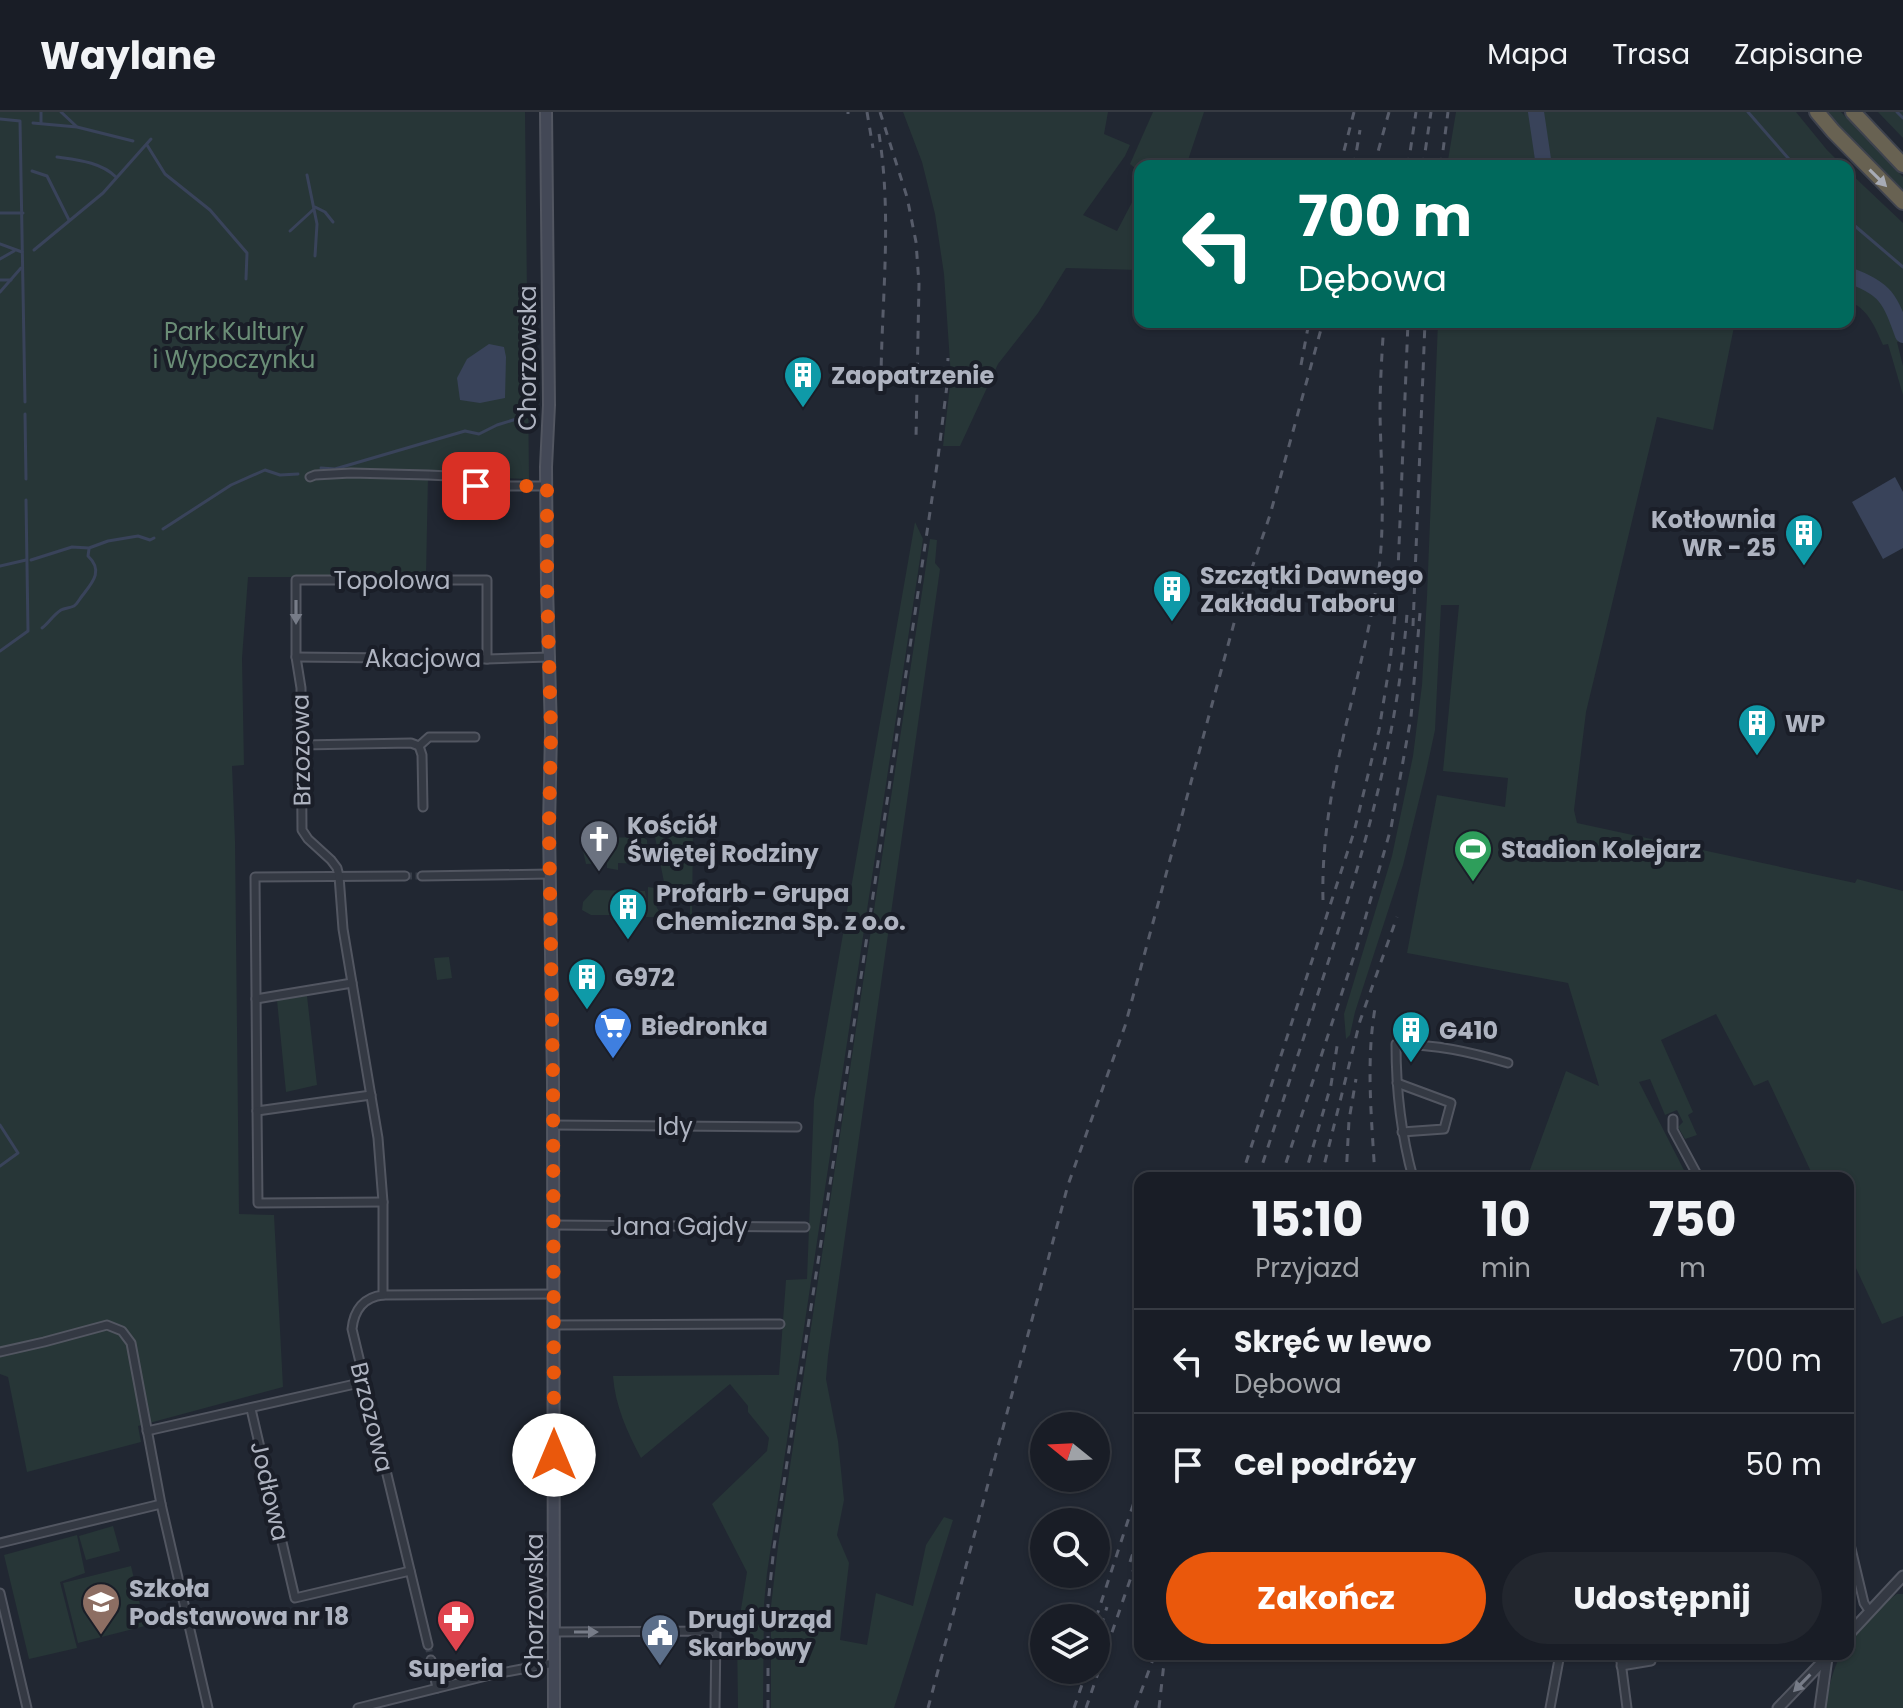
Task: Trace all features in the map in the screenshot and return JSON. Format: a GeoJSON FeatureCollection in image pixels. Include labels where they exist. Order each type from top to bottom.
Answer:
{"type":"FeatureCollection","features":[{"type":"Feature","properties":{"kind":"highway"},"geometry":{"type":"LineString","coordinates":[[1817,112],[1903,202]]}},
{"type":"Feature","properties":{"kind":"highway"},"geometry":{"type":"LineString","coordinates":[[1853,112],[1903,165]]}},
{"type":"Feature","properties":{"kind":"main road","name":"Chorzowska"},"geometry":{"type":"LineString","coordinates":[[546,112],[547,586],[554,1225],[554,1708]]}},
{"type":"Feature","properties":{"kind":"street"},"geometry":{"type":"LineString","coordinates":[[310,477],[351,473],[428,475],[449,476],[476,486],[547,486]]}},
{"type":"Feature","properties":{"kind":"street","name":"Topolowa"},"geometry":{"type":"LineString","coordinates":[[296,657],[296,580],[487,580],[487,659]]}},
{"type":"Feature","properties":{"kind":"street","name":"Akacjowa"},"geometry":{"type":"LineString","coordinates":[[296,657],[550,657]]}},
{"type":"Feature","properties":{"kind":"street","name":"Brzozowa"},"geometry":{"type":"LineString","coordinates":[[296,657],[301,688],[302,830],[331,860],[339,876]]}},
{"type":"Feature","properties":{"kind":"street"},"geometry":{"type":"LineString","coordinates":[[419,746],[429,737],[475,737]]}},
{"type":"Feature","properties":{"kind":"street"},"geometry":{"type":"LineString","coordinates":[[301,745],[411,743],[419,746]]}},
{"type":"Feature","properties":{"kind":"street"},"geometry":{"type":"LineString","coordinates":[[419,746],[422,755],[423,807]]}},
{"type":"Feature","properties":{"kind":"street"},"geometry":{"type":"LineString","coordinates":[[422,876],[550,874]]}},
{"type":"Feature","properties":{"kind":"street"},"geometry":{"type":"LineString","coordinates":[[339,876],[341,917],[378,1138],[383,1202],[383,1295],[554,1294]]}},
{"type":"Feature","properties":{"kind":"street"},"geometry":{"type":"LineString","coordinates":[[383,1202],[258,1203],[255,877],[405,876]]}},
{"type":"Feature","properties":{"kind":"street"},"geometry":{"type":"LineString","coordinates":[[256,999],[352,983]]}},
{"type":"Feature","properties":{"kind":"street"},"geometry":{"type":"LineString","coordinates":[[1412,1172],[1402,1132],[1396,1044],[1464,1050],[1508,1063]]}},
{"type":"Feature","properties":{"kind":"street"},"geometry":{"type":"LineString","coordinates":[[1397,1083],[1451,1103],[1444,1129],[1402,1132]]}},
{"type":"Feature","properties":{"kind":"street"},"geometry":{"type":"LineString","coordinates":[[257,1111],[371,1095]]}},
{"type":"Feature","properties":{"kind":"street"},"geometry":{"type":"LineString","coordinates":[[1673,1119],[1673,1130],[1696,1172]]}},
{"type":"Feature","properties":{"kind":"street","name":"Idy"},"geometry":{"type":"LineString","coordinates":[[553,1125],[797,1127]]}},
{"type":"Feature","properties":{"kind":"street","name":"Jana Gajdy"},"geometry":{"type":"LineString","coordinates":[[554,1225],[805,1227]]}},
{"type":"Feature","properties":{"kind":"street","name":"Brzozowa"},"geometry":{"type":"LineString","coordinates":[[383,1295],[366,1301],[356,1312],[353,1337],[428,1645]]}},
{"type":"Feature","properties":{"kind":"street"},"geometry":{"type":"LineString","coordinates":[[554,1325],[780,1324]]}},
{"type":"Feature","properties":{"kind":"street"},"geometry":{"type":"LineString","coordinates":[[0,1352],[107,1325],[122,1331],[131,1343],[161,1504],[208,1708]]}},
{"type":"Feature","properties":{"kind":"street","name":"Jodłowa"},"geometry":{"type":"LineString","coordinates":[[147,1431],[364,1382]]}},
{"type":"Feature","properties":{"kind":"street","name":"Jodłowa"},"geometry":{"type":"LineString","coordinates":[[251,1409],[295,1598],[410,1571]]}},
{"type":"Feature","properties":{"kind":"street"},"geometry":{"type":"LineString","coordinates":[[0,1543],[161,1504]]}},
{"type":"Feature","properties":{"kind":"street"},"geometry":{"type":"LineString","coordinates":[[1854,1561],[1864,1603],[1870,1612]]}},
{"type":"Feature","properties":{"kind":"street"},"geometry":{"type":"LineString","coordinates":[[1854,1629],[1903,1576]]}},
{"type":"Feature","properties":{"kind":"street"},"geometry":{"type":"LineString","coordinates":[[1887,1594],[1903,1585]]}},
{"type":"Feature","properties":{"kind":"street"},"geometry":{"type":"LineString","coordinates":[[0,1593],[27,1708]]}},
{"type":"Feature","properties":{"kind":"street"},"geometry":{"type":"LineString","coordinates":[[554,1632],[716,1631],[715,1708]]}},
{"type":"Feature","properties":{"kind":"street"},"geometry":{"type":"LineString","coordinates":[[431,1660],[437,1688]]}},
{"type":"Feature","properties":{"kind":"street"},"geometry":{"type":"LineString","coordinates":[[1550,1708],[1559,1660]]}},
{"type":"Feature","properties":{"kind":"street"},"geometry":{"type":"LineString","coordinates":[[1620,1660],[1627,1708]]}},
{"type":"Feature","properties":{"kind":"street"},"geometry":{"type":"LineString","coordinates":[[1621,1666],[1651,1660]]}},
{"type":"Feature","properties":{"kind":"street"},"geometry":{"type":"LineString","coordinates":[[1778,1708],[1822,1660]]}},
{"type":"Feature","properties":{"kind":"street"},"geometry":{"type":"LineString","coordinates":[[1820,1708],[1826,1660]]}},
{"type":"Feature","properties":{"kind":"street"},"geometry":{"type":"LineString","coordinates":[[358,1708],[490,1675],[554,1663]]}},
{"type":"Feature","properties":{"kind":"green space","name":"Park Kultury i Wypoczynku"},"geometry":{"type":"Polygon","coordinates":[[[0,112],[525,112],[529,479],[428,475],[426,577],[248,577],[242,658],[244,765],[232,766],[239,1214],[274,1215],[283,1387],[138,1426],[141,1442],[27,1472],[8,1377],[0,1374],[0,112]]]}},
{"type":"Feature","properties":{"kind":"green space"},"geometry":{"type":"Polygon","coordinates":[[[903,112],[1108,112],[1104,134],[1130,145],[1083,215],[1117,231],[1134,198],[1134,270],[1066,268],[1038,313],[998,364],[960,446],[943,446],[951,377],[944,274],[935,214],[922,162],[903,112]]]}},
{"type":"Feature","properties":{"kind":"green space"},"geometry":{"type":"Polygon","coordinates":[[[1153,112],[1204,112],[1188,160],[1134,160],[1134,167],[1130,164],[1153,112]]]}},
{"type":"Feature","properties":{"kind":"green space"},"geometry":{"type":"Polygon","coordinates":[[[1456,112],[1796,112],[1837,160],[1448,160],[1456,112]]]}},
{"type":"Feature","properties":{"kind":"green space"},"geometry":{"type":"Polygon","coordinates":[[[1827,112],[1841,112],[1903,177],[1903,192],[1869,159],[1827,112]]]}},
{"type":"Feature","properties":{"kind":"green space"},"geometry":{"type":"Polygon","coordinates":[[[1878,112],[1903,112],[1903,138],[1878,112]]]}},
{"type":"Feature","properties":{"kind":"green space"},"geometry":{"type":"Polygon","coordinates":[[[1854,177],[1903,223],[1903,340],[1897,342],[1903,366],[1903,395],[1888,344],[1883,345],[1866,313],[1855,304],[1854,177]]]}},
{"type":"Feature","properties":{"kind":"green space"},"geometry":{"type":"Polygon","coordinates":[[[1438,328],[1734,328],[1713,430],[1657,417],[1586,712],[1574,810],[1577,823],[1903,891],[1903,1316],[1882,1324],[1854,1264],[1854,1172],[1811,1172],[1768,1080],[1754,1086],[1716,1014],[1661,1040],[1693,1112],[1688,1115],[1697,1135],[1685,1139],[1678,1127],[1683,1122],[1677,1110],[1665,1115],[1650,1079],[1639,1082],[1685,1172],[1529,1172],[1566,1071],[1599,1086],[1568,983],[1407,953],[1437,795],[1505,807],[1508,778],[1443,771],[1459,605],[1441,605],[1435,730],[1426,772],[1403,865],[1350,1035],[1346,1039],[1344,1014],[1392,856],[1413,756],[1422,685],[1438,328]]]}},
{"type":"Feature","properties":{"kind":"green space"},"geometry":{"type":"Polygon","coordinates":[[[915,522],[923,539],[767,1573],[763,1708],[738,1708],[737,1634],[747,1572],[712,1504],[767,1451],[769,1438],[730,1384],[641,1458],[622,1418],[613,1376],[779,1375],[786,1280],[807,1279],[814,1100],[915,522]]]}},
{"type":"Feature","properties":{"kind":"green space"},"geometry":{"type":"Polygon","coordinates":[[[930,539],[937,540],[935,563],[940,569],[826,1379],[838,1441],[844,1500],[837,1535],[849,1563],[840,1640],[867,1645],[876,1593],[913,1606],[926,1545],[944,1517],[953,1520],[894,1708],[771,1708],[771,1606],[778,1546],[930,539]]]}},
{"type":"Feature","properties":{"kind":"green space"},"geometry":{"type":"Polygon","coordinates":[[[693,831],[692,918],[646,917],[645,913],[591,915],[582,910],[583,902],[594,890],[645,891],[648,909],[648,887],[656,889],[656,905],[662,914],[690,917],[690,898],[679,898],[678,887],[665,887],[654,832],[693,831]]]}},
{"type":"Feature","properties":{"kind":"green space"},"geometry":{"type":"Polygon","coordinates":[[[643,837],[647,840],[645,864],[618,863],[618,870],[607,868],[607,863],[586,864],[583,840],[643,837]]]}},
{"type":"Feature","properties":{"kind":"green space"},"geometry":{"type":"Polygon","coordinates":[[[449,957],[452,978],[437,980],[434,958],[449,957]]]}},
{"type":"Feature","properties":{"kind":"green space"},"geometry":{"type":"Polygon","coordinates":[[[307,996],[317,1085],[286,1092],[277,1000],[307,996]]]}},
{"type":"Feature","properties":{"kind":"green space"},"geometry":{"type":"Polygon","coordinates":[[[113,1526],[120,1551],[86,1560],[79,1536],[113,1526]]]}},
{"type":"Feature","properties":{"kind":"green space"},"geometry":{"type":"Polygon","coordinates":[[[77,1535],[85,1573],[60,1582],[77,1648],[29,1659],[4,1555],[77,1535]]]}},
{"type":"Feature","properties":{"kind":"green space"},"geometry":{"type":"Polygon","coordinates":[[[131,1566],[145,1626],[78,1643],[63,1583],[131,1566]]]}},
{"type":"Feature","properties":{"kind":"green space"},"geometry":{"type":"Polygon","coordinates":[[[1903,1594],[1903,1708],[1826,1708],[1838,1660],[1854,1660],[1854,1636],[1888,1600],[1903,1594]]]}},
{"type":"Feature","properties":{"kind":"water"},"geometry":{"type":"Polygon","coordinates":[[[489,344],[504,347],[505,398],[480,403],[460,400],[457,378],[467,359],[489,344]]]}},
{"type":"Feature","properties":{"kind":"water"},"geometry":{"type":"Polygon","coordinates":[[[1895,477],[1903,492],[1903,548],[1883,559],[1852,502],[1895,477]]]}},
{"type":"Feature","properties":{"kind":"waterway"},"geometry":{"type":"LineString","coordinates":[[41,112],[41,123]]}},
{"type":"Feature","properties":{"kind":"waterway"},"geometry":{"type":"LineString","coordinates":[[61,112],[76,126]]}},
{"type":"Feature","properties":{"kind":"waterway"},"geometry":{"type":"LineString","coordinates":[[1536,112],[1543,160]]}},
{"type":"Feature","properties":{"kind":"waterway"},"geometry":{"type":"LineString","coordinates":[[1748,112],[1790,160]]}},
{"type":"Feature","properties":{"kind":"waterway"},"geometry":{"type":"LineString","coordinates":[[1897,112],[1903,118]]}},
{"type":"Feature","properties":{"kind":"waterway"},"geometry":{"type":"LineString","coordinates":[[0,119],[20,121],[25,402]]}},
{"type":"Feature","properties":{"kind":"waterway"},"geometry":{"type":"LineString","coordinates":[[33,123],[77,127],[133,141]]}},
{"type":"Feature","properties":{"kind":"waterway"},"geometry":{"type":"LineString","coordinates":[[34,250],[103,193],[151,139]]}},
{"type":"Feature","properties":{"kind":"waterway"},"geometry":{"type":"LineString","coordinates":[[147,145],[165,174],[210,210],[247,253],[246,279]]}},
{"type":"Feature","properties":{"kind":"waterway"},"geometry":{"type":"LineString","coordinates":[[57,157],[96,165],[116,177]]}},
{"type":"Feature","properties":{"kind":"waterway"},"geometry":{"type":"LineString","coordinates":[[32,171],[47,176],[69,220]]}},
{"type":"Feature","properties":{"kind":"waterway"},"geometry":{"type":"LineString","coordinates":[[307,175],[317,224],[315,256]]}},
{"type":"Feature","properties":{"kind":"waterway"},"geometry":{"type":"LineString","coordinates":[[315,207],[325,212],[333,222]]}},
{"type":"Feature","properties":{"kind":"waterway"},"geometry":{"type":"LineString","coordinates":[[290,231],[314,209]]}},
{"type":"Feature","properties":{"kind":"waterway"},"geometry":{"type":"LineString","coordinates":[[0,213],[23,213]]}},
{"type":"Feature","properties":{"kind":"waterway"},"geometry":{"type":"LineString","coordinates":[[1854,225],[1903,267]]}},
{"type":"Feature","properties":{"kind":"waterway"},"geometry":{"type":"LineString","coordinates":[[0,244],[22,252]]}},
{"type":"Feature","properties":{"kind":"waterway"},"geometry":{"type":"LineString","coordinates":[[0,259],[14,251]]}},
{"type":"Feature","properties":{"kind":"waterway"},"geometry":{"type":"LineString","coordinates":[[0,292],[21,268]]}},
{"type":"Feature","properties":{"kind":"waterway"},"geometry":{"type":"LineString","coordinates":[[1854,278],[1885,296],[1903,335]]}},
{"type":"Feature","properties":{"kind":"waterway"},"geometry":{"type":"LineString","coordinates":[[0,280],[11,280]]}},
{"type":"Feature","properties":{"kind":"waterway"},"geometry":{"type":"LineString","coordinates":[[25,414],[26,479]]}},
{"type":"Feature","properties":{"kind":"waterway"},"geometry":{"type":"LineString","coordinates":[[321,468],[335,469],[465,431],[479,434],[526,416]]}},
{"type":"Feature","properties":{"kind":"waterway"},"geometry":{"type":"LineString","coordinates":[[163,529],[231,485],[265,470],[280,475],[298,474]]}},
{"type":"Feature","properties":{"kind":"waterway"},"geometry":{"type":"LineString","coordinates":[[0,651],[28,631],[26,500]]}},
{"type":"Feature","properties":{"kind":"waterway"},"geometry":{"type":"LineString","coordinates":[[31,560],[72,547],[89,548],[138,536],[150,540],[154,538]]}},
{"type":"Feature","properties":{"kind":"waterway"},"geometry":{"type":"LineString","coordinates":[[42,628],[61,610],[75,605],[93,582],[96,572],[88,556],[89,549]]}},
{"type":"Feature","properties":{"kind":"waterway"},"geometry":{"type":"LineString","coordinates":[[0,566],[26,560]]}},
{"type":"Feature","properties":{"kind":"waterway"},"geometry":{"type":"LineString","coordinates":[[0,1125],[18,1153],[0,1166]]}},
{"type":"Feature","properties":{"kind":"tunnel"},"geometry":{"type":"LineString","coordinates":[[405,876],[422,876]]}},
{"type":"Feature","properties":{"kind":"tunnel"},"geometry":{"type":"LineString","coordinates":[[428,1645],[431,1660]]}},
{"type":"Feature","properties":{"kind":"railway"},"geometry":{"type":"LineString","coordinates":[[867,112],[873,148]]}},
{"type":"Feature","properties":{"kind":"railway"},"geometry":{"type":"LineString","coordinates":[[880,112],[907,197],[916,242],[919,284],[916,438]]}},
{"type":"Feature","properties":{"kind":"railway"},"geometry":{"type":"LineString","coordinates":[[1342,160],[1354,112]]}},
{"type":"Feature","properties":{"kind":"railway"},"geometry":{"type":"LineString","coordinates":[[1376,160],[1389,112]]}},
{"type":"Feature","properties":{"kind":"railway"},"geometry":{"type":"LineString","coordinates":[[1409,160],[1416,112]]}},
{"type":"Feature","properties":{"kind":"railway"},"geometry":{"type":"LineString","coordinates":[[1424,160],[1431,112]]}},
{"type":"Feature","properties":{"kind":"railway"},"geometry":{"type":"LineString","coordinates":[[1442,160],[1448,112]]}},
{"type":"Feature","properties":{"kind":"railway"},"geometry":{"type":"LineString","coordinates":[[1355,160],[1360,130]]}},
{"type":"Feature","properties":{"kind":"railway"},"geometry":{"type":"LineString","coordinates":[[879,134],[886,225],[881,377]]}},
{"type":"Feature","properties":{"kind":"railway"},"geometry":{"type":"LineString","coordinates":[[1301,365],[1308,328]]}},
{"type":"Feature","properties":{"kind":"railway"},"geometry":{"type":"LineString","coordinates":[[928,1708],[1068,1185],[1125,1026],[1237,612],[1270,515],[1321,328]]}},
{"type":"Feature","properties":{"kind":"railway"},"geometry":{"type":"LineString","coordinates":[[1323,900],[1324,860],[1334,780],[1370,622],[1380,562],[1380,402],[1384,328]]}},
{"type":"Feature","properties":{"kind":"railway"},"geometry":{"type":"LineString","coordinates":[[1243,1172],[1354,832],[1379,730],[1397,596],[1408,328]]}},
{"type":"Feature","properties":{"kind":"railway"},"geometry":{"type":"LineString","coordinates":[[1413,626],[1425,328]]}},
{"type":"Feature","properties":{"kind":"railway"},"geometry":{"type":"LineString","coordinates":[[768,1708],[768,1604],[774,1547],[938,458],[948,358]]}},
{"type":"Feature","properties":{"kind":"railway"},"geometry":{"type":"LineString","coordinates":[[1283,1172],[1357,947],[1391,828],[1411,717],[1420,613]]}},
{"type":"Feature","properties":{"kind":"railway"},"geometry":{"type":"LineString","coordinates":[[1260,1172],[1337,935],[1376,800],[1395,708],[1407,614]]}},
{"type":"Feature","properties":{"kind":"railway"},"geometry":{"type":"LineString","coordinates":[[1322,1172],[1360,1021],[1397,917]]}},
{"type":"Feature","properties":{"kind":"railway"},"geometry":{"type":"LineString","coordinates":[[1375,1172],[1370,1068],[1376,1003]]}},
{"type":"Feature","properties":{"kind":"railway"},"geometry":{"type":"LineString","coordinates":[[1306,1172],[1331,1085],[1338,1040]]}},
{"type":"Feature","properties":{"kind":"railway"},"geometry":{"type":"LineString","coordinates":[[1346,1172],[1349,1120],[1356,1079]]}},
{"type":"Feature","properties":{"kind":"railway"},"geometry":{"type":"LineString","coordinates":[[1101,1604],[1134,1502]]}},
{"type":"Feature","properties":{"kind":"railway"},"geometry":{"type":"LineString","coordinates":[[1130,1562],[1134,1550]]}},
{"type":"Feature","properties":{"kind":"railway"},"geometry":{"type":"LineString","coordinates":[[1086,1708],[1134,1568]]}},
{"type":"Feature","properties":{"kind":"railway"},"geometry":{"type":"LineString","coordinates":[[1135,1708],[1153,1660]]}},
{"type":"Feature","properties":{"kind":"railway"},"geometry":{"type":"LineString","coordinates":[[1159,1708],[1164,1660]]}},
{"type":"Feature","properties":{"kind":"railway"},"geometry":{"type":"LineString","coordinates":[[1074,1708],[1082,1684]]}},
{"type":"Feature","properties":{"kind":"place","name":"Zaopatrzenie"},"geometry":{"type":"Point","coordinates":[803,409]}},
{"type":"Feature","properties":{"kind":"place","name":"Kotłownia WR - 25"},"geometry":{"type":"Point","coordinates":[1804,567]}},
{"type":"Feature","properties":{"kind":"place","name":"Szczątki Dawnego Zakładu Taboru"},"geometry":{"type":"Point","coordinates":[1172,623]}},
{"type":"Feature","properties":{"kind":"place","name":"WP"},"geometry":{"type":"Point","coordinates":[1757,757]}},
{"type":"Feature","properties":{"kind":"place","name":"Kościół Świętej Rodziny"},"geometry":{"type":"Point","coordinates":[599,873]}},
{"type":"Feature","properties":{"kind":"place","name":"Stadion Kolejarz"},"geometry":{"type":"Point","coordinates":[1473,883]}},
{"type":"Feature","properties":{"kind":"place","name":"Profarb - Grupa Chemiczna Sp. z o.o."},"geometry":{"type":"Point","coordinates":[628,941]}},
{"type":"Feature","properties":{"kind":"place","name":"G972"},"geometry":{"type":"Point","coordinates":[587,1011]}},
{"type":"Feature","properties":{"kind":"place","name":"Biedronka"},"geometry":{"type":"Point","coordinates":[613,1060]}},
{"type":"Feature","properties":{"kind":"place","name":"G410"},"geometry":{"type":"Point","coordinates":[1411,1064]}},
{"type":"Feature","properties":{"kind":"place","name":"Szkoła Podstawowa nr 18"},"geometry":{"type":"Point","coordinates":[101,1636]}},
{"type":"Feature","properties":{"kind":"place","name":"Superia"},"geometry":{"type":"Point","coordinates":[456,1653]}},
{"type":"Feature","properties":{"kind":"place","name":"Drugi Urząd Skarbowy"},"geometry":{"type":"Point","coordinates":[660,1667]}},
{"type":"Feature","properties":{"kind":"route"},"geometry":{"type":"LineString","coordinates":[[476,486],[547,486],[554,1455]]}}]}
